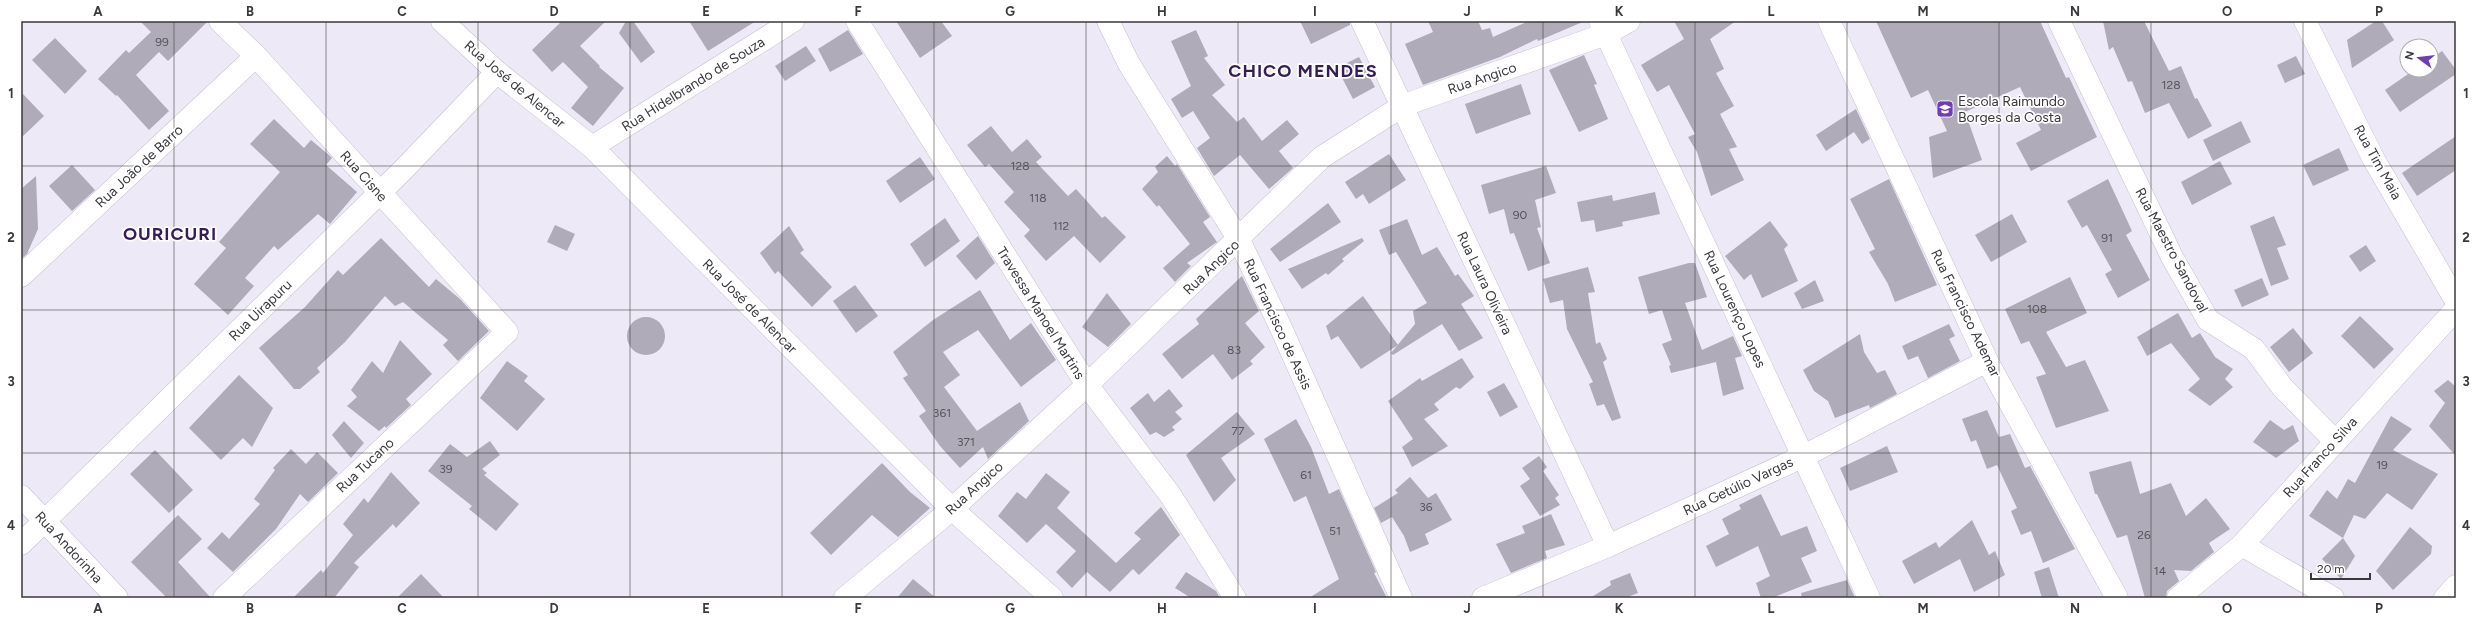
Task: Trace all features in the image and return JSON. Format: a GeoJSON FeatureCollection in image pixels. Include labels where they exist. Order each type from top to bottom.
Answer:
{"type":"FeatureCollection","features":[{"type":"Feature","properties":{"kind":"street","name":"Rua Cisne"},"geometry":{"type":"LineString","coordinates":[[220,21],[256,56],[507,332]]}},
{"type":"Feature","properties":{"kind":"street","name":"Rua José de Alencar"},"geometry":{"type":"LineString","coordinates":[[442,21],[497,72],[592,147],[952,509],[1052,598]]}},
{"type":"Feature","properties":{"kind":"street","name":"Rua Hidelbrando de Souza"},"geometry":{"type":"LineString","coordinates":[[592,147],[793,21]]}},
{"type":"Feature","properties":{"kind":"street","name":"Travessa Manoel Martins"},"geometry":{"type":"LineString","coordinates":[[857,21],[1087,385],[1171,496],[1235,598]]}},
{"type":"Feature","properties":{"kind":"street","name":"Rua Francisco de Assis"},"geometry":{"type":"LineString","coordinates":[[1108,21],[1129,64],[1238,240],[1281,328],[1401,598]]}},
{"type":"Feature","properties":{"kind":"street","name":"Rua Laura Oliveira"},"geometry":{"type":"LineString","coordinates":[[1362,21],[1404,105],[1608,546]]}},
{"type":"Feature","properties":{"kind":"street","name":"Rua Angico"},"geometry":{"type":"LineString","coordinates":[[845,598],[952,509],[1087,385],[1322,157],[1404,105],[1603,28],[1629,21]]}},
{"type":"Feature","properties":{"kind":"street","name":"Rua Francisco Ademar"},"geometry":{"type":"LineString","coordinates":[[1829,21],[1987,361],[2117,598]]}},
{"type":"Feature","properties":{"kind":"street","name":"Rua Maestro Sandoval"},"geometry":{"type":"LineString","coordinates":[[2059,21],[2172,257],[2208,320],[2254,349],[2282,387],[2335,441]]}},
{"type":"Feature","properties":{"kind":"street","name":"Rua Tim Maia"},"geometry":{"type":"LineString","coordinates":[[2305,21],[2373,158],[2456,301]]}},
{"type":"Feature","properties":{"kind":"street","name":"Rua Lourenço Lopes"},"geometry":{"type":"LineString","coordinates":[[1603,28],[1869,598]]}},
{"type":"Feature","properties":{"kind":"street","name":"Rua João de Barro"},"geometry":{"type":"LineString","coordinates":[[21,276],[256,56]]}},
{"type":"Feature","properties":{"kind":"street","name":"Rua Uirapuru"},"geometry":{"type":"LineString","coordinates":[[21,544],[402,172],[497,72]]}},
{"type":"Feature","properties":{"kind":"street","name":"Rua Franco Silva"},"geometry":{"type":"LineString","coordinates":[[2178,598],[2242,545],[2456,309]]}},
{"type":"Feature","properties":{"kind":"street","name":"Rua Tucano"},"geometry":{"type":"LineString","coordinates":[[224,598],[507,332]]}},
{"type":"Feature","properties":{"kind":"street","name":"Rua Getúlio Vargas"},"geometry":{"type":"LineString","coordinates":[[1483,598],[1608,546],[1804,456],[1987,361]]}},
{"type":"Feature","properties":{"kind":"street","name":"Rua Andorinha"},"geometry":{"type":"LineString","coordinates":[[21,496],[118,598]]}},
{"type":"Feature","properties":{"kind":"street"},"geometry":{"type":"LineString","coordinates":[[2242,545],[2333,598]]}},
{"type":"Feature","properties":{"kind":"street"},"geometry":{"type":"LineString","coordinates":[[2445,598],[2456,586]]}},
{"type":"Feature","properties":{"kind":"building"},"geometry":{"type":"Polygon","coordinates":[[[140,21],[208,21],[168,61],[159,52],[136,75],[169,111],[149,130],[117,95],[116,96],[98,79],[126,50],[129,53],[151,32],[140,21]]]}},
{"type":"Feature","properties":{"kind":"building"},"geometry":{"type":"Polygon","coordinates":[[[562,21],[606,21],[580,46],[600,66],[599,67],[624,88],[593,126],[571,108],[588,87],[563,62],[552,72],[532,50],[562,21]]]}},
{"type":"Feature","properties":{"kind":"building"},"geometry":{"type":"Polygon","coordinates":[[[626,21],[633,21],[655,52],[641,63],[619,33],[626,21]]]}},
{"type":"Feature","properties":{"kind":"building"},"geometry":{"type":"Polygon","coordinates":[[[689,21],[756,21],[708,51],[689,21]]]}},
{"type":"Feature","properties":{"kind":"building"},"geometry":{"type":"Polygon","coordinates":[[[896,21],[941,21],[952,36],[920,58],[896,21]]]}},
{"type":"Feature","properties":{"kind":"building"},"geometry":{"type":"Polygon","coordinates":[[[1300,21],[1350,21],[1350,25],[1311,44],[1300,21]]]}},
{"type":"Feature","properties":{"kind":"building"},"geometry":{"type":"Polygon","coordinates":[[[1428,21],[1478,21],[1482,30],[1490,28],[1493,37],[1529,21],[1585,21],[1538,41],[1537,39],[1500,57],[1423,85],[1405,44],[1433,32],[1428,21]]]}},
{"type":"Feature","properties":{"kind":"building"},"geometry":{"type":"Polygon","coordinates":[[[1674,21],[1736,21],[1710,39],[1724,69],[1716,73],[1734,106],[1720,114],[1737,147],[1729,149],[1744,180],[1711,196],[1697,152],[1688,137],[1695,134],[1669,85],[1657,92],[1641,65],[1684,39],[1674,21]]]}},
{"type":"Feature","properties":{"kind":"building","name":"Escola Raimundo Borges da Costa"},"geometry":{"type":"Polygon","coordinates":[[[1876,21],[2040,21],[2066,78],[2069,77],[2097,137],[2031,171],[2016,143],[2041,130],[2020,87],[1965,112],[1982,160],[1933,178],[1929,137],[1947,131],[1928,90],[1911,98],[1876,21]]]}},
{"type":"Feature","properties":{"kind":"building"},"geometry":{"type":"Polygon","coordinates":[[[2103,21],[2144,21],[2169,71],[2181,66],[2195,99],[2197,98],[2212,126],[2188,139],[2169,103],[2145,113],[2132,81],[2128,82],[2113,47],[2109,50],[2103,21]]]}},
{"type":"Feature","properties":{"kind":"building"},"geometry":{"type":"Polygon","coordinates":[[[2376,21],[2382,21],[2394,40],[2352,68],[2347,40],[2376,21]]]}},
{"type":"Feature","properties":{"kind":"building"},"geometry":{"type":"Polygon","coordinates":[[[848,30],[863,54],[830,72],[818,49],[848,30]]]}},
{"type":"Feature","properties":{"kind":"building"},"geometry":{"type":"Polygon","coordinates":[[[1196,30],[1208,56],[1204,58],[1225,85],[1212,95],[1237,122],[1244,117],[1262,141],[1287,120],[1299,134],[1279,151],[1293,168],[1269,189],[1240,155],[1214,176],[1197,148],[1210,138],[1193,111],[1182,118],[1171,99],[1191,86],[1171,41],[1196,30]]]}},
{"type":"Feature","properties":{"kind":"building"},"geometry":{"type":"Polygon","coordinates":[[[55,38],[87,71],[65,94],[32,60],[55,38]]]}},
{"type":"Feature","properties":{"kind":"building"},"geometry":{"type":"Polygon","coordinates":[[[806,46],[816,61],[785,81],[775,66],[806,46]]]}},
{"type":"Feature","properties":{"kind":"building"},"geometry":{"type":"Polygon","coordinates":[[[2442,51],[2456,70],[2456,74],[2400,112],[2385,90],[2402,78],[2439,78],[2439,53],[2442,51]]]}},
{"type":"Feature","properties":{"kind":"building"},"geometry":{"type":"Polygon","coordinates":[[[1584,55],[1597,84],[1594,85],[1608,119],[1579,132],[1549,70],[1584,55]]]}},
{"type":"Feature","properties":{"kind":"building"},"geometry":{"type":"Polygon","coordinates":[[[2296,56],[2305,74],[2285,83],[2277,65],[2296,56]]]}},
{"type":"Feature","properties":{"kind":"building"},"geometry":{"type":"Polygon","coordinates":[[[1359,57],[1375,87],[1353,99],[1337,68],[1359,57]]]}},
{"type":"Feature","properties":{"kind":"building"},"geometry":{"type":"Polygon","coordinates":[[[1521,84],[1531,114],[1476,134],[1465,104],[1521,84]]]}},
{"type":"Feature","properties":{"kind":"building"},"geometry":{"type":"Polygon","coordinates":[[[21,92],[44,116],[21,138],[21,92]]]}},
{"type":"Feature","properties":{"kind":"building"},"geometry":{"type":"Polygon","coordinates":[[[1856,109],[1870,139],[1862,144],[1854,132],[1826,151],[1816,135],[1856,109]]]}},
{"type":"Feature","properties":{"kind":"building"},"geometry":{"type":"Polygon","coordinates":[[[274,119],[304,148],[311,140],[329,155],[332,158],[326,165],[357,192],[330,224],[318,214],[278,250],[274,246],[245,278],[254,286],[228,315],[194,284],[226,248],[219,242],[280,172],[250,144],[274,119]]]}},
{"type":"Feature","properties":{"kind":"building"},"geometry":{"type":"Polygon","coordinates":[[[2241,121],[2251,142],[2213,161],[2203,140],[2241,121]]]}},
{"type":"Feature","properties":{"kind":"building"},"geometry":{"type":"Polygon","coordinates":[[[991,126],[1012,152],[1027,139],[1042,157],[1036,162],[1068,196],[1076,189],[1102,218],[1105,216],[1126,237],[1100,263],[1074,236],[1046,261],[1024,236],[1030,230],[1004,202],[1014,192],[989,164],[985,167],[967,145],[991,126]]]}},
{"type":"Feature","properties":{"kind":"building"},"geometry":{"type":"Polygon","coordinates":[[[2456,136],[2456,170],[2417,196],[2402,173],[2456,136]]]}},
{"type":"Feature","properties":{"kind":"building"},"geometry":{"type":"Polygon","coordinates":[[[2339,148],[2349,170],[2313,186],[2303,165],[2339,148]]]}},
{"type":"Feature","properties":{"kind":"building"},"geometry":{"type":"Polygon","coordinates":[[[1389,154],[1406,180],[1369,204],[1363,194],[1356,199],[1345,182],[1389,154]]]}},
{"type":"Feature","properties":{"kind":"building"},"geometry":{"type":"Polygon","coordinates":[[[1167,156],[1175,166],[1177,164],[1210,217],[1203,222],[1217,242],[1187,263],[1191,266],[1175,282],[1163,268],[1190,244],[1159,205],[1157,207],[1142,189],[1158,172],[1155,167],[1167,156]]]}},
{"type":"Feature","properties":{"kind":"building"},"geometry":{"type":"Polygon","coordinates":[[[920,157],[935,179],[900,203],[886,181],[920,157]]]}},
{"type":"Feature","properties":{"kind":"building"},"geometry":{"type":"Polygon","coordinates":[[[2220,161],[2232,184],[2192,205],[2181,182],[2220,161]]]}},
{"type":"Feature","properties":{"kind":"building"},"geometry":{"type":"Polygon","coordinates":[[[72,165],[95,190],[72,211],[49,186],[72,165]]]}},
{"type":"Feature","properties":{"kind":"building"},"geometry":{"type":"Polygon","coordinates":[[[1546,166],[1556,193],[1535,200],[1541,227],[1537,228],[1550,263],[1528,271],[1514,233],[1510,234],[1504,209],[1489,214],[1481,185],[1546,166]]]}},
{"type":"Feature","properties":{"kind":"building"},"geometry":{"type":"Polygon","coordinates":[[[36,176],[38,229],[27,254],[21,259],[21,189],[36,176]]]}},
{"type":"Feature","properties":{"kind":"building"},"geometry":{"type":"Polygon","coordinates":[[[1889,179],[1937,285],[1895,302],[1888,284],[1869,252],[1875,249],[1850,199],[1889,179]]]}},
{"type":"Feature","properties":{"kind":"building"},"geometry":{"type":"Polygon","coordinates":[[[2108,179],[2132,231],[2126,235],[2150,280],[2118,298],[2105,274],[2112,270],[2087,225],[2082,228],[2067,201],[2108,179]]]}},
{"type":"Feature","properties":{"kind":"building"},"geometry":{"type":"Polygon","coordinates":[[[1655,192],[1660,214],[1622,222],[1623,226],[1596,232],[1594,220],[1581,222],[1577,202],[1612,195],[1613,201],[1655,192]]]}},
{"type":"Feature","properties":{"kind":"building"},"geometry":{"type":"Polygon","coordinates":[[[1328,203],[1341,222],[1280,262],[1270,249],[1328,203]]]}},
{"type":"Feature","properties":{"kind":"building"},"geometry":{"type":"Polygon","coordinates":[[[2012,214],[2027,242],[1991,262],[1975,235],[2012,214]]]}},
{"type":"Feature","properties":{"kind":"building"},"geometry":{"type":"Polygon","coordinates":[[[2274,216],[2286,245],[2277,248],[2289,279],[2271,286],[2250,226],[2274,216]]]}},
{"type":"Feature","properties":{"kind":"building"},"geometry":{"type":"Polygon","coordinates":[[[945,218],[960,241],[925,267],[910,244],[945,218]]]}},
{"type":"Feature","properties":{"kind":"building"},"geometry":{"type":"Polygon","coordinates":[[[1407,219],[1422,255],[1437,247],[1455,276],[1458,274],[1474,296],[1461,304],[1483,338],[1459,351],[1442,324],[1393,355],[1391,353],[1415,324],[1413,311],[1427,303],[1396,252],[1389,255],[1379,230],[1407,219]]]}},
{"type":"Feature","properties":{"kind":"building"},"geometry":{"type":"Polygon","coordinates":[[[1770,221],[1788,245],[1784,249],[1798,281],[1762,298],[1751,274],[1744,280],[1725,256],[1770,221]]]}},
{"type":"Feature","properties":{"kind":"building"},"geometry":{"type":"Polygon","coordinates":[[[555,225],[575,234],[567,251],[547,242],[555,225]]]}},
{"type":"Feature","properties":{"kind":"building"},"geometry":{"type":"Polygon","coordinates":[[[789,226],[804,250],[800,253],[832,287],[812,307],[778,271],[775,274],[760,253],[789,226]]]}},
{"type":"Feature","properties":{"kind":"building"},"geometry":{"type":"Polygon","coordinates":[[[978,236],[995,263],[976,280],[956,256],[978,236]]]}},
{"type":"Feature","properties":{"kind":"building"},"geometry":{"type":"Polygon","coordinates":[[[381,238],[429,287],[436,279],[460,299],[489,331],[458,361],[443,345],[448,340],[403,302],[395,306],[385,296],[345,342],[317,368],[320,372],[300,389],[294,389],[259,348],[305,307],[338,270],[343,275],[381,238]]]}},
{"type":"Feature","properties":{"kind":"building"},"geometry":{"type":"Polygon","coordinates":[[[1362,238],[1364,241],[1342,259],[1344,261],[1328,275],[1326,273],[1302,289],[1288,269],[1362,238]]]}},
{"type":"Feature","properties":{"kind":"building"},"geometry":{"type":"Polygon","coordinates":[[[2366,245],[2376,261],[2360,272],[2349,256],[2366,245]]]}},
{"type":"Feature","properties":{"kind":"building"},"geometry":{"type":"Polygon","coordinates":[[[1689,263],[1695,263],[1707,297],[1685,303],[1702,350],[1733,336],[1742,356],[1735,358],[1744,389],[1723,396],[1716,362],[1671,373],[1669,366],[1671,365],[1662,344],[1672,340],[1662,310],[1649,314],[1638,277],[1689,263]]]}},
{"type":"Feature","properties":{"kind":"building"},"geometry":{"type":"Polygon","coordinates":[[[1588,267],[1595,292],[1588,293],[1596,344],[1600,342],[1607,359],[1603,362],[1621,418],[1612,421],[1604,404],[1597,406],[1589,384],[1593,382],[1567,329],[1563,300],[1550,303],[1543,279],[1588,267]]]}},
{"type":"Feature","properties":{"kind":"building"},"geometry":{"type":"Polygon","coordinates":[[[1242,276],[1259,311],[1245,323],[1265,347],[1250,361],[1253,364],[1232,380],[1213,354],[1182,379],[1162,354],[1199,324],[1196,319],[1242,276]]]}},
{"type":"Feature","properties":{"kind":"building"},"geometry":{"type":"Polygon","coordinates":[[[2070,277],[2087,313],[2046,332],[2066,367],[2085,360],[2109,411],[2056,428],[2036,377],[2046,374],[2029,341],[2021,344],[2005,309],[2070,277]]]}},
{"type":"Feature","properties":{"kind":"building"},"geometry":{"type":"Polygon","coordinates":[[[2262,278],[2269,295],[2242,307],[2234,290],[2262,278]]]}},
{"type":"Feature","properties":{"kind":"building"},"geometry":{"type":"Polygon","coordinates":[[[1815,280],[1824,301],[1802,309],[1794,293],[1815,280]]]}},
{"type":"Feature","properties":{"kind":"building"},"geometry":{"type":"Polygon","coordinates":[[[855,285],[878,316],[856,333],[833,301],[855,285]]]}},
{"type":"Feature","properties":{"kind":"building"},"geometry":{"type":"Polygon","coordinates":[[[980,290],[1010,340],[1031,323],[1056,360],[1021,387],[978,330],[943,352],[960,375],[944,387],[977,431],[1020,402],[1029,421],[988,459],[983,447],[960,468],[940,446],[919,416],[926,411],[903,378],[908,375],[893,352],[933,320],[980,290]]]}},
{"type":"Feature","properties":{"kind":"building"},"geometry":{"type":"Polygon","coordinates":[[[1107,293],[1131,324],[1108,347],[1082,327],[1107,293]]]}},
{"type":"Feature","properties":{"kind":"building"},"geometry":{"type":"Polygon","coordinates":[[[1363,296],[1398,345],[1361,369],[1338,336],[1331,340],[1326,326],[1363,296]]]}},
{"type":"Feature","properties":{"kind":"building"},"geometry":{"type":"Polygon","coordinates":[[[2178,313],[2192,338],[2200,333],[2215,357],[2233,369],[2225,379],[2233,387],[2210,406],[2188,390],[2200,379],[2171,343],[2147,356],[2137,337],[2178,313]]]}},
{"type":"Feature","properties":{"kind":"building"},"geometry":{"type":"Polygon","coordinates":[[[2360,316],[2394,349],[2374,369],[2341,336],[2360,316]]]}},
{"type":"Feature","properties":{"kind":"building"},"geometry":{"type":"Polygon","coordinates":[[[642,317],[650,317],[660,322],[664,329],[664,343],[660,350],[650,355],[642,355],[632,350],[630,347],[627,340],[627,332],[632,322],[635,320],[642,317]]]}},
{"type":"Feature","properties":{"kind":"building"},"geometry":{"type":"Polygon","coordinates":[[[1949,324],[1955,336],[1949,339],[1960,361],[1928,378],[1918,356],[1908,360],[1902,346],[1949,324]]]}},
{"type":"Feature","properties":{"kind":"building"},"geometry":{"type":"Polygon","coordinates":[[[2293,328],[2313,353],[2289,372],[2270,347],[2293,328]]]}},
{"type":"Feature","properties":{"kind":"building"},"geometry":{"type":"Polygon","coordinates":[[[1860,334],[1864,352],[1877,373],[1885,370],[1897,394],[1870,408],[1869,405],[1835,418],[1828,401],[1814,391],[1803,370],[1860,334]]]}},
{"type":"Feature","properties":{"kind":"building"},"geometry":{"type":"Polygon","coordinates":[[[400,340],[432,374],[406,399],[411,405],[386,428],[385,426],[379,431],[347,406],[357,397],[351,390],[372,361],[383,373],[400,340]]]}},
{"type":"Feature","properties":{"kind":"building"},"geometry":{"type":"Polygon","coordinates":[[[1462,358],[1474,377],[1460,389],[1456,387],[1434,404],[1439,410],[1424,419],[1448,446],[1412,467],[1402,447],[1413,439],[1388,401],[1420,378],[1422,381],[1462,358]]]}},
{"type":"Feature","properties":{"kind":"building"},"geometry":{"type":"Polygon","coordinates":[[[507,361],[528,376],[524,381],[545,399],[517,431],[480,398],[507,361]]]}},
{"type":"Feature","properties":{"kind":"building"},"geometry":{"type":"Polygon","coordinates":[[[239,375],[273,408],[252,447],[243,438],[221,460],[189,428],[239,375]]]}},
{"type":"Feature","properties":{"kind":"building"},"geometry":{"type":"Polygon","coordinates":[[[2448,380],[2456,387],[2456,456],[2429,426],[2445,403],[2434,391],[2448,380]]]}},
{"type":"Feature","properties":{"kind":"building"},"geometry":{"type":"Polygon","coordinates":[[[1504,383],[1518,407],[1500,417],[1487,392],[1504,383]]]}},
{"type":"Feature","properties":{"kind":"building"},"geometry":{"type":"Polygon","coordinates":[[[1169,389],[1183,406],[1175,412],[1182,419],[1172,427],[1175,430],[1164,437],[1156,432],[1150,435],[1130,408],[1148,393],[1154,402],[1169,389]]]}},
{"type":"Feature","properties":{"kind":"building"},"geometry":{"type":"Polygon","coordinates":[[[1987,410],[1999,437],[2010,434],[2025,468],[2030,466],[2075,549],[2043,563],[2031,531],[2021,535],[2011,511],[2017,508],[1997,465],[1987,469],[1976,440],[1971,442],[1962,419],[1987,410]]]}},
{"type":"Feature","properties":{"kind":"building"},"geometry":{"type":"Polygon","coordinates":[[[1237,412],[1255,434],[1221,458],[1236,480],[1214,502],[1186,455],[1237,412]]]}},
{"type":"Feature","properties":{"kind":"building"},"geometry":{"type":"Polygon","coordinates":[[[2391,416],[2412,429],[2393,450],[2438,474],[2412,510],[2387,493],[2365,519],[2354,515],[2343,538],[2309,516],[2327,490],[2337,499],[2348,479],[2355,483],[2391,416]]]}},
{"type":"Feature","properties":{"kind":"building"},"geometry":{"type":"Polygon","coordinates":[[[1296,419],[1311,447],[1329,494],[1339,489],[1376,572],[1374,573],[1387,598],[1309,598],[1339,579],[1306,496],[1294,502],[1264,439],[1296,419]]]}},
{"type":"Feature","properties":{"kind":"building"},"geometry":{"type":"Polygon","coordinates":[[[2270,420],[2284,430],[2293,425],[2299,441],[2276,458],[2253,442],[2270,420]]]}},
{"type":"Feature","properties":{"kind":"building"},"geometry":{"type":"Polygon","coordinates":[[[344,421],[364,443],[351,458],[332,435],[344,421]]]}},
{"type":"Feature","properties":{"kind":"building"},"geometry":{"type":"Polygon","coordinates":[[[490,441],[500,455],[482,469],[487,473],[484,475],[519,504],[496,531],[469,509],[472,506],[428,471],[450,444],[467,457],[490,441]]]}},
{"type":"Feature","properties":{"kind":"building"},"geometry":{"type":"Polygon","coordinates":[[[1887,446],[1898,472],[1850,491],[1840,468],[1887,446]]]}},
{"type":"Feature","properties":{"kind":"building"},"geometry":{"type":"Polygon","coordinates":[[[291,449],[306,464],[317,452],[338,473],[308,502],[300,494],[276,529],[233,572],[207,548],[222,532],[229,539],[260,504],[254,499],[275,470],[273,468],[291,449]]]}},
{"type":"Feature","properties":{"kind":"building"},"geometry":{"type":"Polygon","coordinates":[[[155,450],[193,490],[169,513],[130,474],[155,450]]]}},
{"type":"Feature","properties":{"kind":"building"},"geometry":{"type":"Polygon","coordinates":[[[1539,456],[1547,467],[1543,471],[1559,495],[1555,498],[1560,505],[1540,516],[1520,486],[1530,479],[1522,468],[1539,456]]]}},
{"type":"Feature","properties":{"kind":"building"},"geometry":{"type":"Polygon","coordinates":[[[2131,461],[2140,494],[2171,483],[2186,516],[2206,498],[2230,529],[2209,543],[2214,552],[2191,571],[2174,570],[2179,581],[2167,591],[2166,598],[2145,598],[2127,535],[2117,538],[2097,494],[2095,494],[2089,472],[2131,461]]]}},
{"type":"Feature","properties":{"kind":"building"},"geometry":{"type":"Polygon","coordinates":[[[882,463],[910,492],[930,508],[898,537],[872,515],[831,555],[810,533],[882,463]]]}},
{"type":"Feature","properties":{"kind":"building"},"geometry":{"type":"Polygon","coordinates":[[[391,472],[420,503],[396,528],[393,524],[354,563],[359,567],[334,598],[293,598],[321,570],[323,573],[353,535],[343,524],[364,498],[368,503],[391,472]]]}},
{"type":"Feature","properties":{"kind":"building"},"geometry":{"type":"Polygon","coordinates":[[[1046,473],[1070,492],[1057,508],[1116,563],[1141,539],[1134,533],[1161,507],[1180,535],[1139,575],[1133,569],[1110,592],[1087,572],[1072,588],[1056,572],[1076,551],[1046,524],[1027,543],[998,516],[1017,492],[1026,499],[1046,473]]]}},
{"type":"Feature","properties":{"kind":"building"},"geometry":{"type":"Polygon","coordinates":[[[1410,477],[1428,498],[1436,493],[1452,520],[1425,534],[1429,544],[1410,552],[1404,536],[1392,517],[1381,523],[1374,508],[1398,493],[1395,490],[1410,477]]]}},
{"type":"Feature","properties":{"kind":"building"},"geometry":{"type":"Polygon","coordinates":[[[1761,494],[1781,536],[1807,526],[1817,551],[1801,558],[1812,582],[1772,598],[1761,598],[1756,583],[1770,576],[1758,546],[1716,567],[1706,546],[1729,534],[1722,519],[1741,509],[1739,505],[1761,494]]]}},
{"type":"Feature","properties":{"kind":"building"},"geometry":{"type":"Polygon","coordinates":[[[1551,514],[1565,545],[1545,551],[1547,558],[1511,573],[1496,544],[1525,533],[1522,526],[1551,514]]]}},
{"type":"Feature","properties":{"kind":"building"},"geometry":{"type":"Polygon","coordinates":[[[178,515],[202,539],[178,562],[211,598],[167,598],[131,562],[178,515]]]}},
{"type":"Feature","properties":{"kind":"building"},"geometry":{"type":"Polygon","coordinates":[[[1972,520],[1989,555],[1995,551],[2005,575],[1974,592],[1960,559],[1914,584],[1902,561],[1936,542],[1939,548],[1972,520]]]}},
{"type":"Feature","properties":{"kind":"building"},"geometry":{"type":"Polygon","coordinates":[[[2410,527],[2432,546],[2431,554],[2393,590],[2376,571],[2410,527]]]}},
{"type":"Feature","properties":{"kind":"building"},"geometry":{"type":"Polygon","coordinates":[[[2343,538],[2355,556],[2341,579],[2322,559],[2343,538]]]}},
{"type":"Feature","properties":{"kind":"building"},"geometry":{"type":"Polygon","coordinates":[[[2049,567],[2059,598],[2042,598],[2034,572],[2049,567]]]}},
{"type":"Feature","properties":{"kind":"building"},"geometry":{"type":"Polygon","coordinates":[[[1186,572],[1216,591],[1220,598],[1191,598],[1175,588],[1186,572]]]}},
{"type":"Feature","properties":{"kind":"building"},"geometry":{"type":"Polygon","coordinates":[[[1630,573],[1638,593],[1625,598],[1590,598],[1611,585],[1610,581],[1630,573]]]}},
{"type":"Feature","properties":{"kind":"building"},"geometry":{"type":"Polygon","coordinates":[[[421,574],[444,598],[397,598],[421,574]]]}},
{"type":"Feature","properties":{"kind":"building"},"geometry":{"type":"Polygon","coordinates":[[[913,579],[936,598],[897,598],[913,579]]]}},
{"type":"Feature","properties":{"kind":"building"},"geometry":{"type":"Polygon","coordinates":[[[1847,580],[1855,598],[1802,598],[1801,593],[1847,580]]]}},
{"type":"Feature","properties":{"kind":"place","name":"Escola Raimundo Borges da Costa"},"geometry":{"type":"Point","coordinates":[1945,109]}},
{"type":"Feature","properties":{"kind":"district","name":"CHICO MENDES"},"geometry":{"type":"Point","coordinates":[1303,71]}},
{"type":"Feature","properties":{"kind":"district","name":"OURICURI"},"geometry":{"type":"Point","coordinates":[170,234]}}]}
